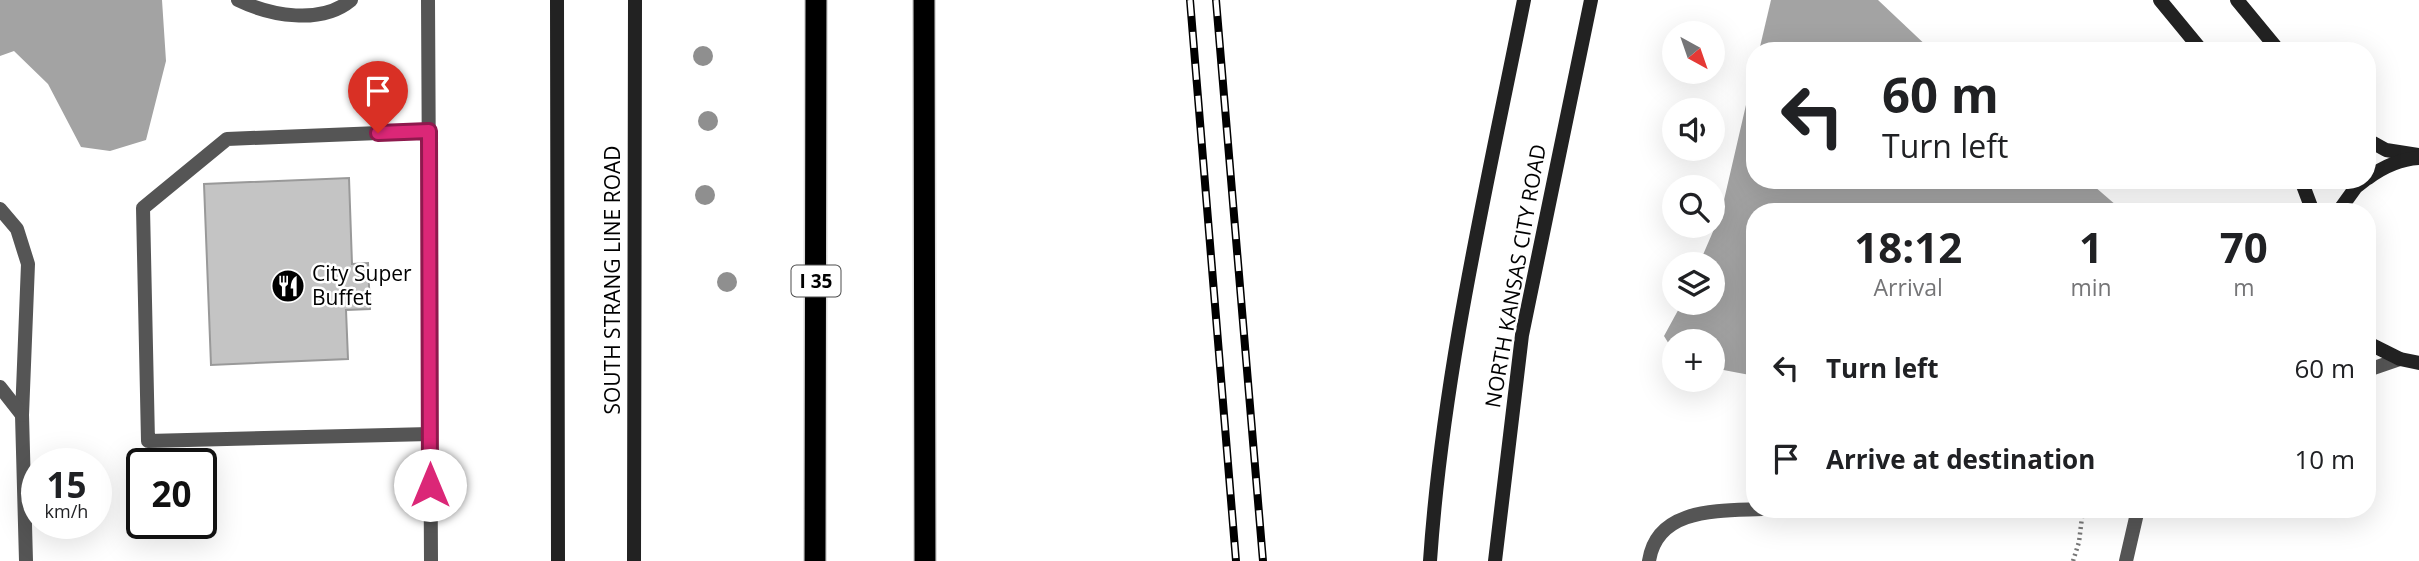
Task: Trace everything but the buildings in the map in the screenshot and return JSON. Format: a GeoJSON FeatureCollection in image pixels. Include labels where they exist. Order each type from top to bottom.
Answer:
{"type":"FeatureCollection","features":[{"type":"Feature","properties":{"kind":"highway","name":"I 35"},"geometry":{"type":"LineString","coordinates":[[815,561],[816,0]]}},
{"type":"Feature","properties":{"kind":"highway"},"geometry":{"type":"LineString","coordinates":[[924,0],[925,561]]}},
{"type":"Feature","properties":{"kind":"main road"},"geometry":{"type":"LineString","coordinates":[[557,0],[558,561]]}},
{"type":"Feature","properties":{"kind":"main road","name":"SOUTH STRANG LINE ROAD"},"geometry":{"type":"LineString","coordinates":[[634,561],[635,0]]}},
{"type":"Feature","properties":{"kind":"main road","name":"NORTH KANSAS CITY ROAD"},"geometry":{"type":"LineString","coordinates":[[1430,561],[1434,502],[1461,316],[1524,0]]}},
{"type":"Feature","properties":{"kind":"main road","name":"NORTH KANSAS CITY ROAD"},"geometry":{"type":"LineString","coordinates":[[1494,561],[1522,335],[1591,0]]}},
{"type":"Feature","properties":{"kind":"main road"},"geometry":{"type":"LineString","coordinates":[[2160,0],[2195,42]]}},
{"type":"Feature","properties":{"kind":"main road"},"geometry":{"type":"LineString","coordinates":[[2237,0],[2272,42]]}},
{"type":"Feature","properties":{"kind":"main road"},"geometry":{"type":"LineString","coordinates":[[2376,144],[2386,150],[2419,157]]}},
{"type":"Feature","properties":{"kind":"main road"},"geometry":{"type":"LineString","coordinates":[[2376,172],[2419,157]]}},
{"type":"Feature","properties":{"kind":"main road"},"geometry":{"type":"LineString","coordinates":[[2376,347],[2400,359],[2419,363]]}},
{"type":"Feature","properties":{"kind":"lane"},"geometry":{"type":"LineString","coordinates":[[238,0],[263,12],[317,16],[351,0]]}},
{"type":"Feature","properties":{"kind":"lane"},"geometry":{"type":"LineString","coordinates":[[428,0],[431,561]]}},
{"type":"Feature","properties":{"kind":"lane"},"geometry":{"type":"LineString","coordinates":[[429,131],[227,139],[143,208],[148,441],[430,434]]}},
{"type":"Feature","properties":{"kind":"lane"},"geometry":{"type":"LineString","coordinates":[[0,209],[17,229],[28,264],[22,415],[26,561]]}},
{"type":"Feature","properties":{"kind":"lane"},"geometry":{"type":"LineString","coordinates":[[2376,367],[2400,359]]}},
{"type":"Feature","properties":{"kind":"lane"},"geometry":{"type":"LineString","coordinates":[[0,387],[22,415]]}},
{"type":"Feature","properties":{"kind":"lane"},"geometry":{"type":"LineString","coordinates":[[1649,561],[1651,547],[1659,534],[1680,519],[1702,512],[1746,510]]}},
{"type":"Feature","properties":{"kind":"lane"},"geometry":{"type":"LineString","coordinates":[[2126,561],[2136,518]]}},
{"type":"Feature","properties":{"kind":"path"},"geometry":{"type":"LineString","coordinates":[[2073,561],[2082,518]]}},
{"type":"Feature","properties":{"kind":"shaded area"},"geometry":{"type":"Polygon","coordinates":[[[0,0],[162,0],[166,61],[146,140],[110,151],[81,147],[48,84],[14,51],[0,56],[0,0]]]}},
{"type":"Feature","properties":{"kind":"shaded area"},"geometry":{"type":"Polygon","coordinates":[[[1771,0],[1878,0],[1922,42],[1761,42],[1771,0]]]}},
{"type":"Feature","properties":{"kind":"shaded area"},"geometry":{"type":"Polygon","coordinates":[[[1746,105],[1746,189],[2097,189],[2114,203],[1746,203],[1746,374],[1725,370],[1725,329],[1668,329],[1675,315],[1725,315],[1725,252],[1704,252],[1710,238],[1725,238],[1725,196],[1746,105]]]}},
{"type":"Feature","properties":{"kind":"railway"},"geometry":{"type":"LineString","coordinates":[[1190,0],[1236,561]]}},
{"type":"Feature","properties":{"kind":"railway"},"geometry":{"type":"LineString","coordinates":[[1216,0],[1263,561]]}},
{"type":"Feature","properties":{"kind":"place","name":"City Super Buffet"},"geometry":{"type":"Point","coordinates":[288,286]}},
{"type":"Feature","properties":{"kind":"route"},"geometry":{"type":"LineString","coordinates":[[378,133],[429,131],[430,485]]}}]}
